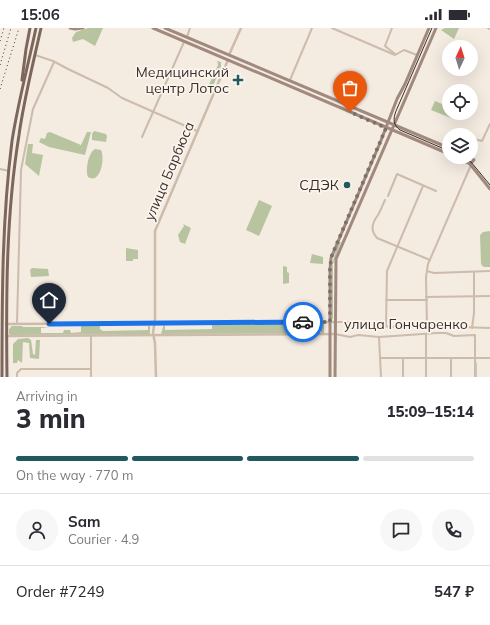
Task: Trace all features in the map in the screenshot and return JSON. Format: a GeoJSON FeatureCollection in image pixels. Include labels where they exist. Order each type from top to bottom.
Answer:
{"type":"FeatureCollection","features":[{"type":"Feature","properties":{"kind":"main road"},"geometry":{"type":"LineString","coordinates":[[2,377],[3,242],[9,171],[30,28]]}},
{"type":"Feature","properties":{"kind":"main road"},"geometry":{"type":"LineString","coordinates":[[21,92],[36,28]]}},
{"type":"Feature","properties":{"kind":"main road"},"geometry":{"type":"LineString","coordinates":[[7,377],[7,249],[11,199],[20,129],[42,28]]}},
{"type":"Feature","properties":{"kind":"main road"},"geometry":{"type":"LineString","coordinates":[[70,28],[83,28]]}},
{"type":"Feature","properties":{"kind":"main road"},"geometry":{"type":"LineString","coordinates":[[153,28],[442,151]]}},
{"type":"Feature","properties":{"kind":"main road"},"geometry":{"type":"LineString","coordinates":[[165,28],[442,145]]}},
{"type":"Feature","properties":{"kind":"main road"},"geometry":{"type":"LineString","coordinates":[[330,377],[331,259],[397,99],[429,28]]}},
{"type":"Feature","properties":{"kind":"main road"},"geometry":{"type":"LineString","coordinates":[[336,377],[335,261],[436,28]]}},
{"type":"Feature","properties":{"kind":"main road"},"geometry":{"type":"LineString","coordinates":[[185,42],[186,37]]}},
{"type":"Feature","properties":{"kind":"main road","name":"улица Барбюса"},"geometry":{"type":"LineString","coordinates":[[228,60],[229,55]]}},
{"type":"Feature","properties":{"kind":"main road"},"geometry":{"type":"LineString","coordinates":[[287,85],[290,80]]}},
{"type":"Feature","properties":{"kind":"main road"},"geometry":{"type":"LineString","coordinates":[[313,96],[314,91]]}},
{"type":"Feature","properties":{"kind":"main road"},"geometry":{"type":"LineString","coordinates":[[470,165],[490,189]]}},
{"type":"Feature","properties":{"kind":"main road"},"geometry":{"type":"LineString","coordinates":[[364,180],[368,182]]}},
{"type":"Feature","properties":{"kind":"main road"},"geometry":{"type":"LineString","coordinates":[[346,221],[351,223]]}},
{"type":"Feature","properties":{"kind":"street"},"geometry":{"type":"LineString","coordinates":[[186,37],[190,28]]}},
{"type":"Feature","properties":{"kind":"street","name":"улица Барбюса"},"geometry":{"type":"LineString","coordinates":[[229,55],[241,28]]}},
{"type":"Feature","properties":{"kind":"street"},"geometry":{"type":"LineString","coordinates":[[290,80],[312,28]]}},
{"type":"Feature","properties":{"kind":"street"},"geometry":{"type":"LineString","coordinates":[[332,28],[396,54],[404,50],[418,55]]}},
{"type":"Feature","properties":{"kind":"street"},"geometry":{"type":"LineString","coordinates":[[392,28],[384,46],[396,54]]}},
{"type":"Feature","properties":{"kind":"street"},"geometry":{"type":"LineString","coordinates":[[142,137],[185,42]]}},
{"type":"Feature","properties":{"kind":"street"},"geometry":{"type":"LineString","coordinates":[[35,55],[54,62],[108,88],[122,98],[197,131]]}},
{"type":"Feature","properties":{"kind":"street","name":"улица Барбюса"},"geometry":{"type":"LineString","coordinates":[[156,377],[153,333],[155,231],[228,60]]}},
{"type":"Feature","properties":{"kind":"street"},"geometry":{"type":"LineString","coordinates":[[17,324],[21,170],[34,107],[54,62]]}},
{"type":"Feature","properties":{"kind":"street"},"geometry":{"type":"LineString","coordinates":[[478,140],[482,141],[490,124]]}},
{"type":"Feature","properties":{"kind":"street"},"geometry":{"type":"LineString","coordinates":[[427,326],[427,271],[430,260],[470,165]]}},
{"type":"Feature","properties":{"kind":"street"},"geometry":{"type":"LineString","coordinates":[[0,169],[9,171]]}},
{"type":"Feature","properties":{"kind":"street"},"geometry":{"type":"LineString","coordinates":[[388,196],[396,174],[436,191]]}},
{"type":"Feature","properties":{"kind":"street"},"geometry":{"type":"LineString","coordinates":[[386,326],[387,271],[423,186]]}},
{"type":"Feature","properties":{"kind":"street"},"geometry":{"type":"LineString","coordinates":[[386,200],[379,214],[374,220],[372,232],[377,238],[430,260]]}},
{"type":"Feature","properties":{"kind":"street"},"geometry":{"type":"LineString","coordinates":[[427,271],[434,273],[490,271]]}},
{"type":"Feature","properties":{"kind":"street"},"geometry":{"type":"LineString","coordinates":[[472,328],[474,318],[474,272]]}},
{"type":"Feature","properties":{"kind":"street"},"geometry":{"type":"LineString","coordinates":[[386,300],[490,296]]}},
{"type":"Feature","properties":{"kind":"street","name":"улица Гончаренко"},"geometry":{"type":"LineString","coordinates":[[6,324],[349,322],[351,326],[355,327],[427,326],[490,328]]}},
{"type":"Feature","properties":{"kind":"street","name":"улица Гончаренко"},"geometry":{"type":"LineString","coordinates":[[6,336],[335,334],[350,337],[358,335],[380,337],[446,333],[454,336],[475,335],[475,358]]}},
{"type":"Feature","properties":{"kind":"street"},"geometry":{"type":"LineString","coordinates":[[426,335],[426,377]]}},
{"type":"Feature","properties":{"kind":"street"},"geometry":{"type":"LineString","coordinates":[[91,336],[91,377]]}},
{"type":"Feature","properties":{"kind":"street"},"geometry":{"type":"LineString","coordinates":[[380,337],[379,347],[381,358],[381,377]]}},
{"type":"Feature","properties":{"kind":"street"},"geometry":{"type":"LineString","coordinates":[[381,358],[490,358]]}},
{"type":"Feature","properties":{"kind":"street"},"geometry":{"type":"LineString","coordinates":[[403,358],[403,377]]}},
{"type":"Feature","properties":{"kind":"street"},"geometry":{"type":"LineString","coordinates":[[451,358],[451,377]]}},
{"type":"Feature","properties":{"kind":"street"},"geometry":{"type":"LineString","coordinates":[[475,358],[475,377]]}},
{"type":"Feature","properties":{"kind":"street"},"geometry":{"type":"LineString","coordinates":[[17,377],[17,373],[21,369],[91,369]]}},
{"type":"Feature","properties":{"kind":"green space"},"geometry":{"type":"Polygon","coordinates":[[[88,28],[103,28],[95,46],[83,39],[73,42],[72,38],[76,32],[88,28]]]}},
{"type":"Feature","properties":{"kind":"green space"},"geometry":{"type":"Polygon","coordinates":[[[445,28],[459,28],[454,39],[441,30],[445,28]]]}},
{"type":"Feature","properties":{"kind":"green space"},"geometry":{"type":"Polygon","coordinates":[[[217,61],[221,62],[221,67],[211,91],[207,89],[218,65],[217,61]]]}},
{"type":"Feature","properties":{"kind":"green space"},"geometry":{"type":"Polygon","coordinates":[[[435,101],[442,104],[442,114],[431,110],[435,101]]]}},
{"type":"Feature","properties":{"kind":"green space"},"geometry":{"type":"Polygon","coordinates":[[[94,131],[106,134],[106,142],[92,140],[92,134],[94,131]]]}},
{"type":"Feature","properties":{"kind":"green space"},"geometry":{"type":"Polygon","coordinates":[[[50,132],[81,145],[87,132],[91,132],[85,155],[49,147],[39,142],[41,138],[45,139],[47,133],[50,132]]]}},
{"type":"Feature","properties":{"kind":"green space"},"geometry":{"type":"Polygon","coordinates":[[[28,144],[33,144],[32,153],[43,155],[39,176],[25,164],[28,144]]]}},
{"type":"Feature","properties":{"kind":"green space"},"geometry":{"type":"Polygon","coordinates":[[[95,149],[101,150],[102,164],[99,174],[92,178],[88,177],[87,167],[89,158],[95,149]]]}},
{"type":"Feature","properties":{"kind":"green space"},"geometry":{"type":"Polygon","coordinates":[[[259,200],[272,206],[259,236],[246,230],[259,200]]]}},
{"type":"Feature","properties":{"kind":"green space"},"geometry":{"type":"Polygon","coordinates":[[[183,224],[191,228],[185,244],[180,242],[178,235],[184,226],[183,224]]]}},
{"type":"Feature","properties":{"kind":"green space"},"geometry":{"type":"Polygon","coordinates":[[[490,231],[490,267],[484,267],[481,263],[480,235],[483,232],[490,231]]]}},
{"type":"Feature","properties":{"kind":"green space"},"geometry":{"type":"Polygon","coordinates":[[[339,242],[341,242],[333,264],[333,319],[331,319],[332,270],[335,251],[339,242]]]}},
{"type":"Feature","properties":{"kind":"green space"},"geometry":{"type":"Polygon","coordinates":[[[126,248],[138,250],[138,259],[126,261],[126,248]]]}},
{"type":"Feature","properties":{"kind":"green space"},"geometry":{"type":"Polygon","coordinates":[[[312,254],[323,257],[323,264],[310,263],[312,254]]]}},
{"type":"Feature","properties":{"kind":"green space"},"geometry":{"type":"Polygon","coordinates":[[[283,266],[287,267],[287,272],[289,273],[289,283],[283,284],[283,266]]]}},
{"type":"Feature","properties":{"kind":"green space"},"geometry":{"type":"Polygon","coordinates":[[[32,268],[48,269],[49,276],[31,277],[30,270],[32,268]]]}},
{"type":"Feature","properties":{"kind":"green space"},"geometry":{"type":"Polygon","coordinates":[[[303,323],[291,324],[291,329],[313,328],[313,333],[321,333],[321,323],[324,323],[324,333],[161,334],[164,324],[178,324],[165,325],[165,330],[212,329],[212,324],[181,324],[303,323]]]}},
{"type":"Feature","properties":{"kind":"green space"},"geometry":{"type":"Polygon","coordinates":[[[81,325],[100,325],[100,329],[103,331],[148,330],[148,326],[150,326],[150,334],[9,334],[9,329],[12,326],[50,327],[41,328],[41,333],[63,333],[64,330],[70,330],[71,333],[81,332],[81,325]]]}},
{"type":"Feature","properties":{"kind":"green space"},"geometry":{"type":"Polygon","coordinates":[[[28,338],[31,340],[33,354],[35,355],[36,340],[40,340],[39,359],[30,358],[29,343],[23,342],[22,363],[18,360],[17,363],[13,363],[13,344],[18,339],[28,338]]]}},
{"type":"Feature","properties":{"kind":"waterway"},"geometry":{"type":"LineString","coordinates":[[476,363],[476,377]]}},
{"type":"Feature","properties":{"kind":"tram line"},"geometry":{"type":"LineString","coordinates":[[432,28],[396,111],[394,122],[400,130],[442,148]]}},
{"type":"Feature","properties":{"kind":"tram line"},"geometry":{"type":"LineString","coordinates":[[473,164],[490,185]]}},
{"type":"Feature","properties":{"kind":"railway"},"geometry":{"type":"LineString","coordinates":[[0,41],[4,28]]}},
{"type":"Feature","properties":{"kind":"railway"},"geometry":{"type":"LineString","coordinates":[[0,65],[11,28]]}},
{"type":"Feature","properties":{"kind":"railway"},"geometry":{"type":"LineString","coordinates":[[0,89],[19,28]]}},
{"type":"Feature","properties":{"kind":"way so far"},"geometry":{"type":"LineString","coordinates":[[303,322],[330,322],[330,267],[332,255],[386,128],[350,112]]}},
{"type":"Feature","properties":{"kind":"place","name":"Медицинский центр Лотос"},"geometry":{"type":"Point","coordinates":[238,80]}},
{"type":"Feature","properties":{"kind":"place","name":"СДЭК"},"geometry":{"type":"Point","coordinates":[347,185]}},
{"type":"Feature","properties":{"kind":"route"},"geometry":{"type":"LineString","coordinates":[[49,324],[303,322]]}}]}
